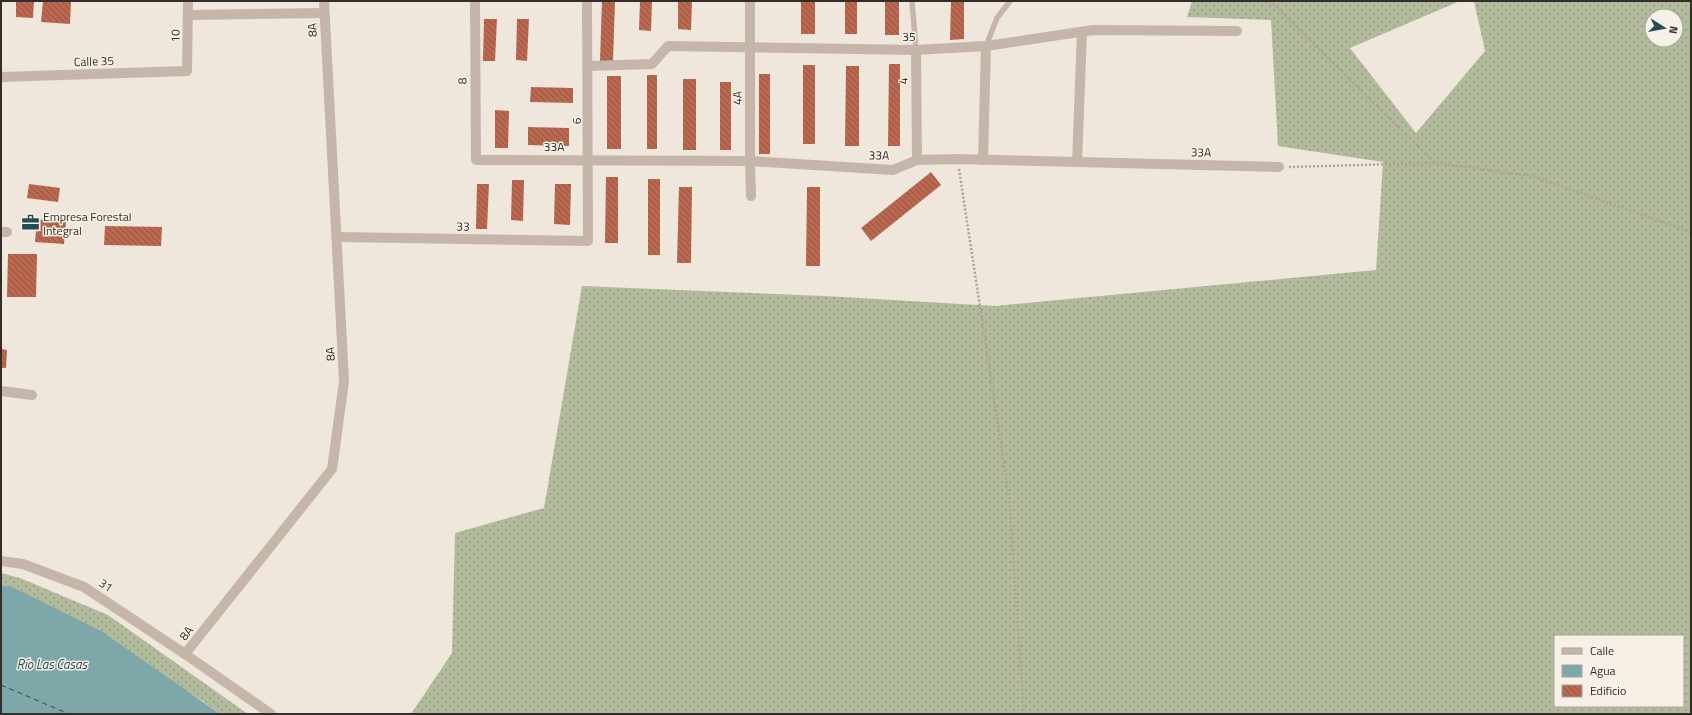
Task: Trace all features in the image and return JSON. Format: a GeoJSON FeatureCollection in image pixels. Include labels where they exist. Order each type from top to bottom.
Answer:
{"type":"FeatureCollection","features":[{"type":"Feature","properties":{"kind":"street","name":"10"},"geometry":{"type":"LineString","coordinates":[[187,71],[188,1]]}},
{"type":"Feature","properties":{"kind":"street","name":"8A"},"geometry":{"type":"LineString","coordinates":[[186,654],[332,470],[344,381],[324,1]]}},
{"type":"Feature","properties":{"kind":"street","name":"8"},"geometry":{"type":"LineString","coordinates":[[475,1],[476,160]]}},
{"type":"Feature","properties":{"kind":"street","name":"6"},"geometry":{"type":"LineString","coordinates":[[587,1],[589,159],[588,241]]}},
{"type":"Feature","properties":{"kind":"street","name":"4A"},"geometry":{"type":"LineString","coordinates":[[750,1],[751,196]]}},
{"type":"Feature","properties":{"kind":"street"},"geometry":{"type":"LineString","coordinates":[[188,15],[324,13]]}},
{"type":"Feature","properties":{"kind":"street","name":"35"},"geometry":{"type":"LineString","coordinates":[[588,66],[652,64],[668,46],[916,50],[986,46],[1093,30],[1237,31]]}},
{"type":"Feature","properties":{"kind":"street"},"geometry":{"type":"LineString","coordinates":[[1077,162],[1082,32]]}},
{"type":"Feature","properties":{"kind":"street"},"geometry":{"type":"LineString","coordinates":[[983,160],[986,46]]}},
{"type":"Feature","properties":{"kind":"street","name":"4"},"geometry":{"type":"LineString","coordinates":[[916,50],[917,160]]}},
{"type":"Feature","properties":{"kind":"street","name":"Calle 35"},"geometry":{"type":"LineString","coordinates":[[1,77],[187,71]]}},
{"type":"Feature","properties":{"kind":"street","name":"33A"},"geometry":{"type":"LineString","coordinates":[[476,160],[589,159],[750,162],[893,170],[917,160],[983,160],[1279,167]]}},
{"type":"Feature","properties":{"kind":"street","name":"33"},"geometry":{"type":"LineString","coordinates":[[336,237],[588,241]]}},
{"type":"Feature","properties":{"kind":"street"},"geometry":{"type":"LineString","coordinates":[[1,391],[32,395]]}},
{"type":"Feature","properties":{"kind":"street","name":"31"},"geometry":{"type":"LineString","coordinates":[[1,560],[23,564],[84,587],[186,654],[271,714]]}},
{"type":"Feature","properties":{"kind":"lane","name":"4"},"geometry":{"type":"LineString","coordinates":[[912,1],[916,50]]}},
{"type":"Feature","properties":{"kind":"lane"},"geometry":{"type":"LineString","coordinates":[[986,46],[997,18],[1010,1]]}},
{"type":"Feature","properties":{"kind":"path"},"geometry":{"type":"LineString","coordinates":[[1270,1],[1435,163]]}},
{"type":"Feature","properties":{"kind":"path"},"geometry":{"type":"LineString","coordinates":[[957,160],[1009,497],[1024,714]]}},
{"type":"Feature","properties":{"kind":"path"},"geometry":{"type":"LineString","coordinates":[[1279,167],[1435,163],[1533,176],[1691,232]]}},
{"type":"Feature","properties":{"kind":"green space"},"geometry":{"type":"Polygon","coordinates":[[[1192,1],[1460,1],[1350,48],[1416,133],[1485,51],[1474,1],[1691,1],[1691,714],[411,714],[452,653],[455,533],[544,508],[582,286],[825,296],[995,306],[1376,270],[1383,162],[1278,146],[1271,20],[1187,17],[1192,1]]]}},
{"type":"Feature","properties":{"kind":"green space"},"geometry":{"type":"Polygon","coordinates":[[[1,573],[20,578],[108,615],[248,714],[220,714],[201,700],[10,586],[1,585],[1,573]]]}},
{"type":"Feature","properties":{"kind":"water","name":"Río Las Casas"},"geometry":{"type":"Polygon","coordinates":[[[1,585],[10,586],[101,631],[220,714],[1,714],[1,585]]]}},
{"type":"Feature","properties":{"kind":"building"},"geometry":{"type":"Polygon","coordinates":[[[16,1],[34,1],[33,18],[16,17],[16,1]]]}},
{"type":"Feature","properties":{"kind":"building"},"geometry":{"type":"Polygon","coordinates":[[[43,1],[71,1],[70,24],[41,22],[43,1]]]}},
{"type":"Feature","properties":{"kind":"building"},"geometry":{"type":"Polygon","coordinates":[[[602,1],[615,1],[613,61],[600,61],[602,1]]]}},
{"type":"Feature","properties":{"kind":"building"},"geometry":{"type":"Polygon","coordinates":[[[640,1],[652,1],[651,31],[639,30],[640,1]]]}},
{"type":"Feature","properties":{"kind":"building"},"geometry":{"type":"Polygon","coordinates":[[[678,1],[692,1],[691,30],[678,29],[678,1]]]}},
{"type":"Feature","properties":{"kind":"building"},"geometry":{"type":"Polygon","coordinates":[[[801,1],[815,1],[815,34],[801,34],[801,1]]]}},
{"type":"Feature","properties":{"kind":"building"},"geometry":{"type":"Polygon","coordinates":[[[845,1],[857,1],[857,34],[845,34],[845,1]]]}},
{"type":"Feature","properties":{"kind":"building"},"geometry":{"type":"Polygon","coordinates":[[[885,1],[899,1],[899,35],[885,35],[885,1]]]}},
{"type":"Feature","properties":{"kind":"building"},"geometry":{"type":"Polygon","coordinates":[[[951,1],[964,1],[964,39],[950,40],[951,1]]]}},
{"type":"Feature","properties":{"kind":"building"},"geometry":{"type":"Polygon","coordinates":[[[484,19],[497,19],[495,61],[483,61],[484,19]]]}},
{"type":"Feature","properties":{"kind":"building"},"geometry":{"type":"Polygon","coordinates":[[[517,19],[529,19],[527,61],[516,60],[517,19]]]}},
{"type":"Feature","properties":{"kind":"building"},"geometry":{"type":"Polygon","coordinates":[[[889,64],[900,64],[900,146],[888,146],[889,64]]]}},
{"type":"Feature","properties":{"kind":"building"},"geometry":{"type":"Polygon","coordinates":[[[803,65],[815,65],[815,144],[803,144],[803,65]]]}},
{"type":"Feature","properties":{"kind":"building"},"geometry":{"type":"Polygon","coordinates":[[[846,66],[859,66],[859,146],[845,146],[846,66]]]}},
{"type":"Feature","properties":{"kind":"building"},"geometry":{"type":"Polygon","coordinates":[[[759,74],[770,74],[770,154],[759,154],[759,74]]]}},
{"type":"Feature","properties":{"kind":"building"},"geometry":{"type":"Polygon","coordinates":[[[647,75],[657,75],[657,149],[647,149],[647,75]]]}},
{"type":"Feature","properties":{"kind":"building"},"geometry":{"type":"Polygon","coordinates":[[[607,76],[621,76],[621,149],[607,149],[607,76]]]}},
{"type":"Feature","properties":{"kind":"building"},"geometry":{"type":"Polygon","coordinates":[[[683,79],[696,79],[696,150],[683,150],[683,79]]]}},
{"type":"Feature","properties":{"kind":"building"},"geometry":{"type":"Polygon","coordinates":[[[720,82],[731,82],[731,150],[720,150],[720,82]]]}},
{"type":"Feature","properties":{"kind":"building"},"geometry":{"type":"Polygon","coordinates":[[[531,87],[573,88],[573,103],[530,102],[531,87]]]}},
{"type":"Feature","properties":{"kind":"building"},"geometry":{"type":"Polygon","coordinates":[[[495,110],[509,111],[508,148],[495,148],[495,110]]]}},
{"type":"Feature","properties":{"kind":"building"},"geometry":{"type":"Polygon","coordinates":[[[528,127],[569,128],[569,146],[528,145],[528,127]]]}},
{"type":"Feature","properties":{"kind":"building"},"geometry":{"type":"Polygon","coordinates":[[[931,172],[941,185],[871,241],[861,228],[931,172]]]}},
{"type":"Feature","properties":{"kind":"building"},"geometry":{"type":"Polygon","coordinates":[[[606,177],[618,177],[618,243],[605,243],[606,177]]]}},
{"type":"Feature","properties":{"kind":"building"},"geometry":{"type":"Polygon","coordinates":[[[648,179],[660,179],[660,255],[648,255],[648,179]]]}},
{"type":"Feature","properties":{"kind":"building"},"geometry":{"type":"Polygon","coordinates":[[[512,180],[524,180],[523,221],[511,220],[512,180]]]}},
{"type":"Feature","properties":{"kind":"building"},"geometry":{"type":"Polygon","coordinates":[[[29,184],[60,188],[58,202],[27,198],[29,184]]]}},
{"type":"Feature","properties":{"kind":"building"},"geometry":{"type":"Polygon","coordinates":[[[477,184],[489,184],[487,229],[476,229],[477,184]]]}},
{"type":"Feature","properties":{"kind":"building"},"geometry":{"type":"Polygon","coordinates":[[[555,184],[571,184],[570,225],[554,224],[555,184]]]}},
{"type":"Feature","properties":{"kind":"building"},"geometry":{"type":"Polygon","coordinates":[[[679,187],[692,187],[691,263],[677,263],[679,187]]]}},
{"type":"Feature","properties":{"kind":"building"},"geometry":{"type":"Polygon","coordinates":[[[807,187],[820,187],[820,266],[806,266],[807,187]]]}},
{"type":"Feature","properties":{"kind":"building"},"geometry":{"type":"Polygon","coordinates":[[[37,219],[66,222],[64,244],[35,242],[37,219]]]}},
{"type":"Feature","properties":{"kind":"building"},"geometry":{"type":"Polygon","coordinates":[[[105,226],[162,227],[161,246],[104,245],[105,226]]]}},
{"type":"Feature","properties":{"kind":"building"},"geometry":{"type":"Polygon","coordinates":[[[8,254],[37,254],[36,297],[7,297],[8,254]]]}},
{"type":"Feature","properties":{"kind":"building"},"geometry":{"type":"Polygon","coordinates":[[[1,349],[7,350],[6,368],[1,368],[1,349]]]}},
{"type":"Feature","properties":{"kind":"ferry route"},"geometry":{"type":"LineString","coordinates":[[1,685],[69,714]]}},
{"type":"Feature","properties":{"kind":"place","name":"Empresa Forestal Integral"},"geometry":{"type":"Point","coordinates":[30,223]}}]}
